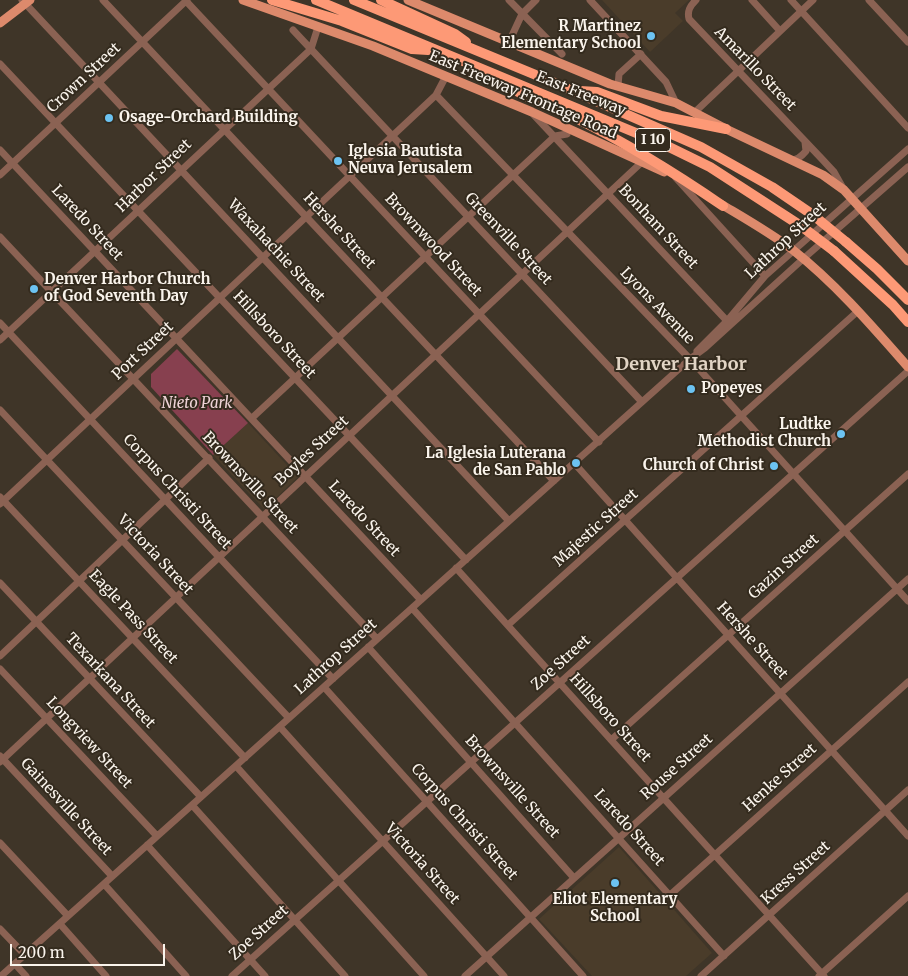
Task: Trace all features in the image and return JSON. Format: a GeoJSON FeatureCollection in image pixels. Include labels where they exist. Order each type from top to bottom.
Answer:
{"type":"FeatureCollection","features":[{"type":"Feature","properties":{"kind":"highway"},"geometry":{"type":"LineString","coordinates":[[272,0],[342,21],[412,49],[435,50]]}},
{"type":"Feature","properties":{"kind":"highway","name":"East Freeway"},"geometry":{"type":"LineString","coordinates":[[316,0],[672,148],[710,167],[801,226],[834,251],[893,305],[908,322]]}},
{"type":"Feature","properties":{"kind":"highway","name":"East Freeway"},"geometry":{"type":"LineString","coordinates":[[354,0],[701,146],[764,182],[813,215],[877,268],[908,300]]}},
{"type":"Feature","properties":{"kind":"highway"},"geometry":{"type":"LineString","coordinates":[[381,0],[455,34],[476,50]]}},
{"type":"Feature","properties":{"kind":"highway"},"geometry":{"type":"LineString","coordinates":[[494,74],[515,92],[573,116],[648,156],[723,206]]}},
{"type":"Feature","properties":{"kind":"highway"},"geometry":{"type":"LineString","coordinates":[[570,90],[597,92],[661,116],[726,129]]}},
{"type":"Feature","properties":{"kind":"main road","name":"East Freeway Frontage Road"},"geometry":{"type":"LineString","coordinates":[[243,0],[373,46],[446,76],[532,112],[568,132],[676,178],[763,229],[803,259],[858,311],[908,369]]}},
{"type":"Feature","properties":{"kind":"main road"},"geometry":{"type":"LineString","coordinates":[[408,0],[618,86],[676,103],[726,129],[824,175],[844,190],[908,261]]}},
{"type":"Feature","properties":{"kind":"main road"},"geometry":{"type":"LineString","coordinates":[[0,23],[26,1]]}},
{"type":"Feature","properties":{"kind":"street","name":"Hershe Street"},"geometry":{"type":"LineString","coordinates":[[103,0],[554,481]]}},
{"type":"Feature","properties":{"kind":"street","name":"Crown Street"},"geometry":{"type":"LineString","coordinates":[[0,175],[186,0]]}},
{"type":"Feature","properties":{"kind":"street","name":"Brownwood Street"},"geometry":{"type":"LineString","coordinates":[[186,0],[599,442]]}},
{"type":"Feature","properties":{"kind":"street"},"geometry":{"type":"LineString","coordinates":[[509,0],[562,54]]}},
{"type":"Feature","properties":{"kind":"street"},"geometry":{"type":"LineString","coordinates":[[509,42],[522,14],[536,0]]}},
{"type":"Feature","properties":{"kind":"street"},"geometry":{"type":"LineString","coordinates":[[590,0],[666,82],[676,103]]}},
{"type":"Feature","properties":{"kind":"street","name":"Amarillo Street"},"geometry":{"type":"LineString","coordinates":[[696,0],[687,13],[689,19],[834,172],[844,190]]}},
{"type":"Feature","properties":{"kind":"street"},"geometry":{"type":"LineString","coordinates":[[752,0],[780,31]]}},
{"type":"Feature","properties":{"kind":"street"},"geometry":{"type":"LineString","coordinates":[[791,0],[908,128]]}},
{"type":"Feature","properties":{"kind":"street"},"geometry":{"type":"LineString","coordinates":[[695,112],[813,0]]}},
{"type":"Feature","properties":{"kind":"street"},"geometry":{"type":"LineString","coordinates":[[870,0],[908,42]]}},
{"type":"Feature","properties":{"kind":"street","name":"Waxahachie Street"},"geometry":{"type":"LineString","coordinates":[[26,1],[99,83],[339,337],[509,521]]}},
{"type":"Feature","properties":{"kind":"street"},"geometry":{"type":"LineString","coordinates":[[311,49],[318,27]]}},
{"type":"Feature","properties":{"kind":"street","name":"Greenville Street"},"geometry":{"type":"LineString","coordinates":[[293,30],[642,402]]}},
{"type":"Feature","properties":{"kind":"street","name":"Harbor Street"},"geometry":{"type":"LineString","coordinates":[[0,340],[311,49]]}},
{"type":"Feature","properties":{"kind":"street"},"geometry":{"type":"LineString","coordinates":[[618,86],[620,74],[642,54]]}},
{"type":"Feature","properties":{"kind":"street","name":"Hillsboro Street"},"geometry":{"type":"LineString","coordinates":[[0,64],[466,560]]}},
{"type":"Feature","properties":{"kind":"street"},"geometry":{"type":"LineString","coordinates":[[436,95],[446,76]]}},
{"type":"Feature","properties":{"kind":"street","name":"Port Street"},"geometry":{"type":"LineString","coordinates":[[1,500],[47,460],[436,95]]}},
{"type":"Feature","properties":{"kind":"street","name":"Lyons Avenue"},"geometry":{"type":"LineString","coordinates":[[436,95],[690,359],[908,601]]}},
{"type":"Feature","properties":{"kind":"street","name":"Bonham Street"},"geometry":{"type":"LineString","coordinates":[[532,112],[729,323]]}},
{"type":"Feature","properties":{"kind":"street"},"geometry":{"type":"LineString","coordinates":[[252,418],[556,136],[568,132],[566,147]]}},
{"type":"Feature","properties":{"kind":"street"},"geometry":{"type":"LineString","coordinates":[[791,160],[796,160],[802,156],[806,151],[806,142]]}},
{"type":"Feature","properties":{"kind":"street","name":"Lathrop Street"},"geometry":{"type":"LineString","coordinates":[[729,323],[766,276],[908,149]]}},
{"type":"Feature","properties":{"kind":"street","name":"Laredo Street"},"geometry":{"type":"LineString","coordinates":[[0,150],[421,600]]}},
{"type":"Feature","properties":{"kind":"street","name":"Boyles Street"},"geometry":{"type":"LineString","coordinates":[[1,759],[642,162]]}},
{"type":"Feature","properties":{"kind":"street","name":"Lathrop Street"},"geometry":{"type":"LineString","coordinates":[[1,976],[690,359],[705,348],[729,323],[861,210],[908,167]]}},
{"type":"Feature","properties":{"kind":"street"},"geometry":{"type":"LineString","coordinates":[[676,178],[766,276]]}},
{"type":"Feature","properties":{"kind":"street","name":"Brownsville Street"},"geometry":{"type":"LineString","coordinates":[[0,237],[377,639]]}},
{"type":"Feature","properties":{"kind":"street","name":"Majestic Street"},"geometry":{"type":"LineString","coordinates":[[508,625],[858,311]]}},
{"type":"Feature","properties":{"kind":"street","name":"Corpus Christi Street"},"geometry":{"type":"LineString","coordinates":[[0,324],[333,679]]}},
{"type":"Feature","properties":{"kind":"street","name":"Zoe Street"},"geometry":{"type":"LineString","coordinates":[[232,976],[908,369]]}},
{"type":"Feature","properties":{"kind":"street","name":"Victoria Street"},"geometry":{"type":"LineString","coordinates":[[0,410],[289,718]]}},
{"type":"Feature","properties":{"kind":"street"},"geometry":{"type":"LineString","coordinates":[[0,656],[209,458]]}},
{"type":"Feature","properties":{"kind":"street","name":"Hershe Street"},"geometry":{"type":"LineString","coordinates":[[574,464],[908,836]]}},
{"type":"Feature","properties":{"kind":"street","name":"Gazin Street"},"geometry":{"type":"LineString","coordinates":[[611,740],[908,474]]}},
{"type":"Feature","properties":{"kind":"street","name":"Eagle Pass Street"},"geometry":{"type":"LineString","coordinates":[[1,500],[79,580],[245,758]]}},
{"type":"Feature","properties":{"kind":"street","name":"Hillsboro Street"},"geometry":{"type":"LineString","coordinates":[[456,568],[821,975]]}},
{"type":"Feature","properties":{"kind":"street","name":"Rouse Street"},"geometry":{"type":"LineString","coordinates":[[465,976],[908,579]]}},
{"type":"Feature","properties":{"kind":"street","name":"Texarkana Street"},"geometry":{"type":"LineString","coordinates":[[0,583],[201,797]]}},
{"type":"Feature","properties":{"kind":"street","name":"Laredo Street"},"geometry":{"type":"LineString","coordinates":[[412,608],[724,956]]}},
{"type":"Feature","properties":{"kind":"street","name":"Brownsville Street"},"geometry":{"type":"LineString","coordinates":[[368,647],[574,878]]}},
{"type":"Feature","properties":{"kind":"street","name":"Longview Street"},"geometry":{"type":"LineString","coordinates":[[0,669],[157,836]]}},
{"type":"Feature","properties":{"kind":"street","name":"Henke Street"},"geometry":{"type":"LineString","coordinates":[[670,895],[908,682]]}},
{"type":"Feature","properties":{"kind":"street","name":"Corpus Christi Street"},"geometry":{"type":"LineString","coordinates":[[324,687],[584,976]]}},
{"type":"Feature","properties":{"kind":"street","name":"Victoria Street"},"geometry":{"type":"LineString","coordinates":[[280,727],[504,976]]}},
{"type":"Feature","properties":{"kind":"street","name":"Gainesville Street"},"geometry":{"type":"LineString","coordinates":[[1,759],[112,876]]}},
{"type":"Feature","properties":{"kind":"street"},"geometry":{"type":"LineString","coordinates":[[236,766],[424,976]]}},
{"type":"Feature","properties":{"kind":"street","name":"Kress Street"},"geometry":{"type":"LineString","coordinates":[[701,976],[908,790]]}},
{"type":"Feature","properties":{"kind":"street"},"geometry":{"type":"LineString","coordinates":[[192,805],[345,976]]}},
{"type":"Feature","properties":{"kind":"street"},"geometry":{"type":"LineString","coordinates":[[0,843],[68,916]]}},
{"type":"Feature","properties":{"kind":"street"},"geometry":{"type":"LineString","coordinates":[[147,845],[265,976]]}},
{"type":"Feature","properties":{"kind":"street"},"geometry":{"type":"LineString","coordinates":[[104,884],[186,976]]}},
{"type":"Feature","properties":{"kind":"street"},"geometry":{"type":"LineString","coordinates":[[821,975],[908,896]]}},
{"type":"Feature","properties":{"kind":"street"},"geometry":{"type":"LineString","coordinates":[[60,924],[106,976]]}},
{"type":"Feature","properties":{"kind":"street"},"geometry":{"type":"LineString","coordinates":[[0,929],[25,955]]}},
{"type":"Feature","properties":{"kind":"street"},"geometry":{"type":"LineString","coordinates":[[14,964],[26,976]]}},
{"type":"Feature","properties":{"kind":"shaded area","name":"R Martinez Elementary School"},"geometry":{"type":"Polygon","coordinates":[[[602,0],[689,0],[675,13],[683,21],[650,52],[602,0]]]}},
{"type":"Feature","properties":{"kind":"shaded area"},"geometry":{"type":"Polygon","coordinates":[[[248,423],[298,477],[264,509],[213,455],[248,423]]]}},
{"type":"Feature","properties":{"kind":"shaded area","name":"Eliot Elementary School"},"geometry":{"type":"Polygon","coordinates":[[[619,847],[712,953],[686,976],[592,976],[539,919],[619,847]]]}},
{"type":"Feature","properties":{"kind":"green space","name":"Nieto Park"},"geometry":{"type":"Polygon","coordinates":[[[177,349],[248,423],[213,455],[151,387],[151,374],[177,349]]]}},
{"type":"Feature","properties":{"kind":"place","name":"R Martinez Elementary School"},"geometry":{"type":"Point","coordinates":[651,36]}},
{"type":"Feature","properties":{"kind":"place","name":"Osage-Orchard Building"},"geometry":{"type":"Point","coordinates":[109,118]}},
{"type":"Feature","properties":{"kind":"place","name":"Iglesia Bautista Neuva Jerusalem"},"geometry":{"type":"Point","coordinates":[338,161]}},
{"type":"Feature","properties":{"kind":"place","name":"Denver Harbor Church of God Seventh Day"},"geometry":{"type":"Point","coordinates":[34,289]}},
{"type":"Feature","properties":{"kind":"place","name":"Popeyes"},"geometry":{"type":"Point","coordinates":[691,389]}},
{"type":"Feature","properties":{"kind":"place","name":"Ludtke Methodist Church"},"geometry":{"type":"Point","coordinates":[841,434]}},
{"type":"Feature","properties":{"kind":"place","name":"La Iglesia Luterana de San Pablo"},"geometry":{"type":"Point","coordinates":[576,463]}},
{"type":"Feature","properties":{"kind":"place","name":"Church of Christ"},"geometry":{"type":"Point","coordinates":[774,466]}},
{"type":"Feature","properties":{"kind":"place","name":"Eliot Elementary School"},"geometry":{"type":"Point","coordinates":[615,883]}},
{"type":"Feature","properties":{"kind":"district","name":"Denver Harbor"},"geometry":{"type":"Point","coordinates":[681,365]}}]}
